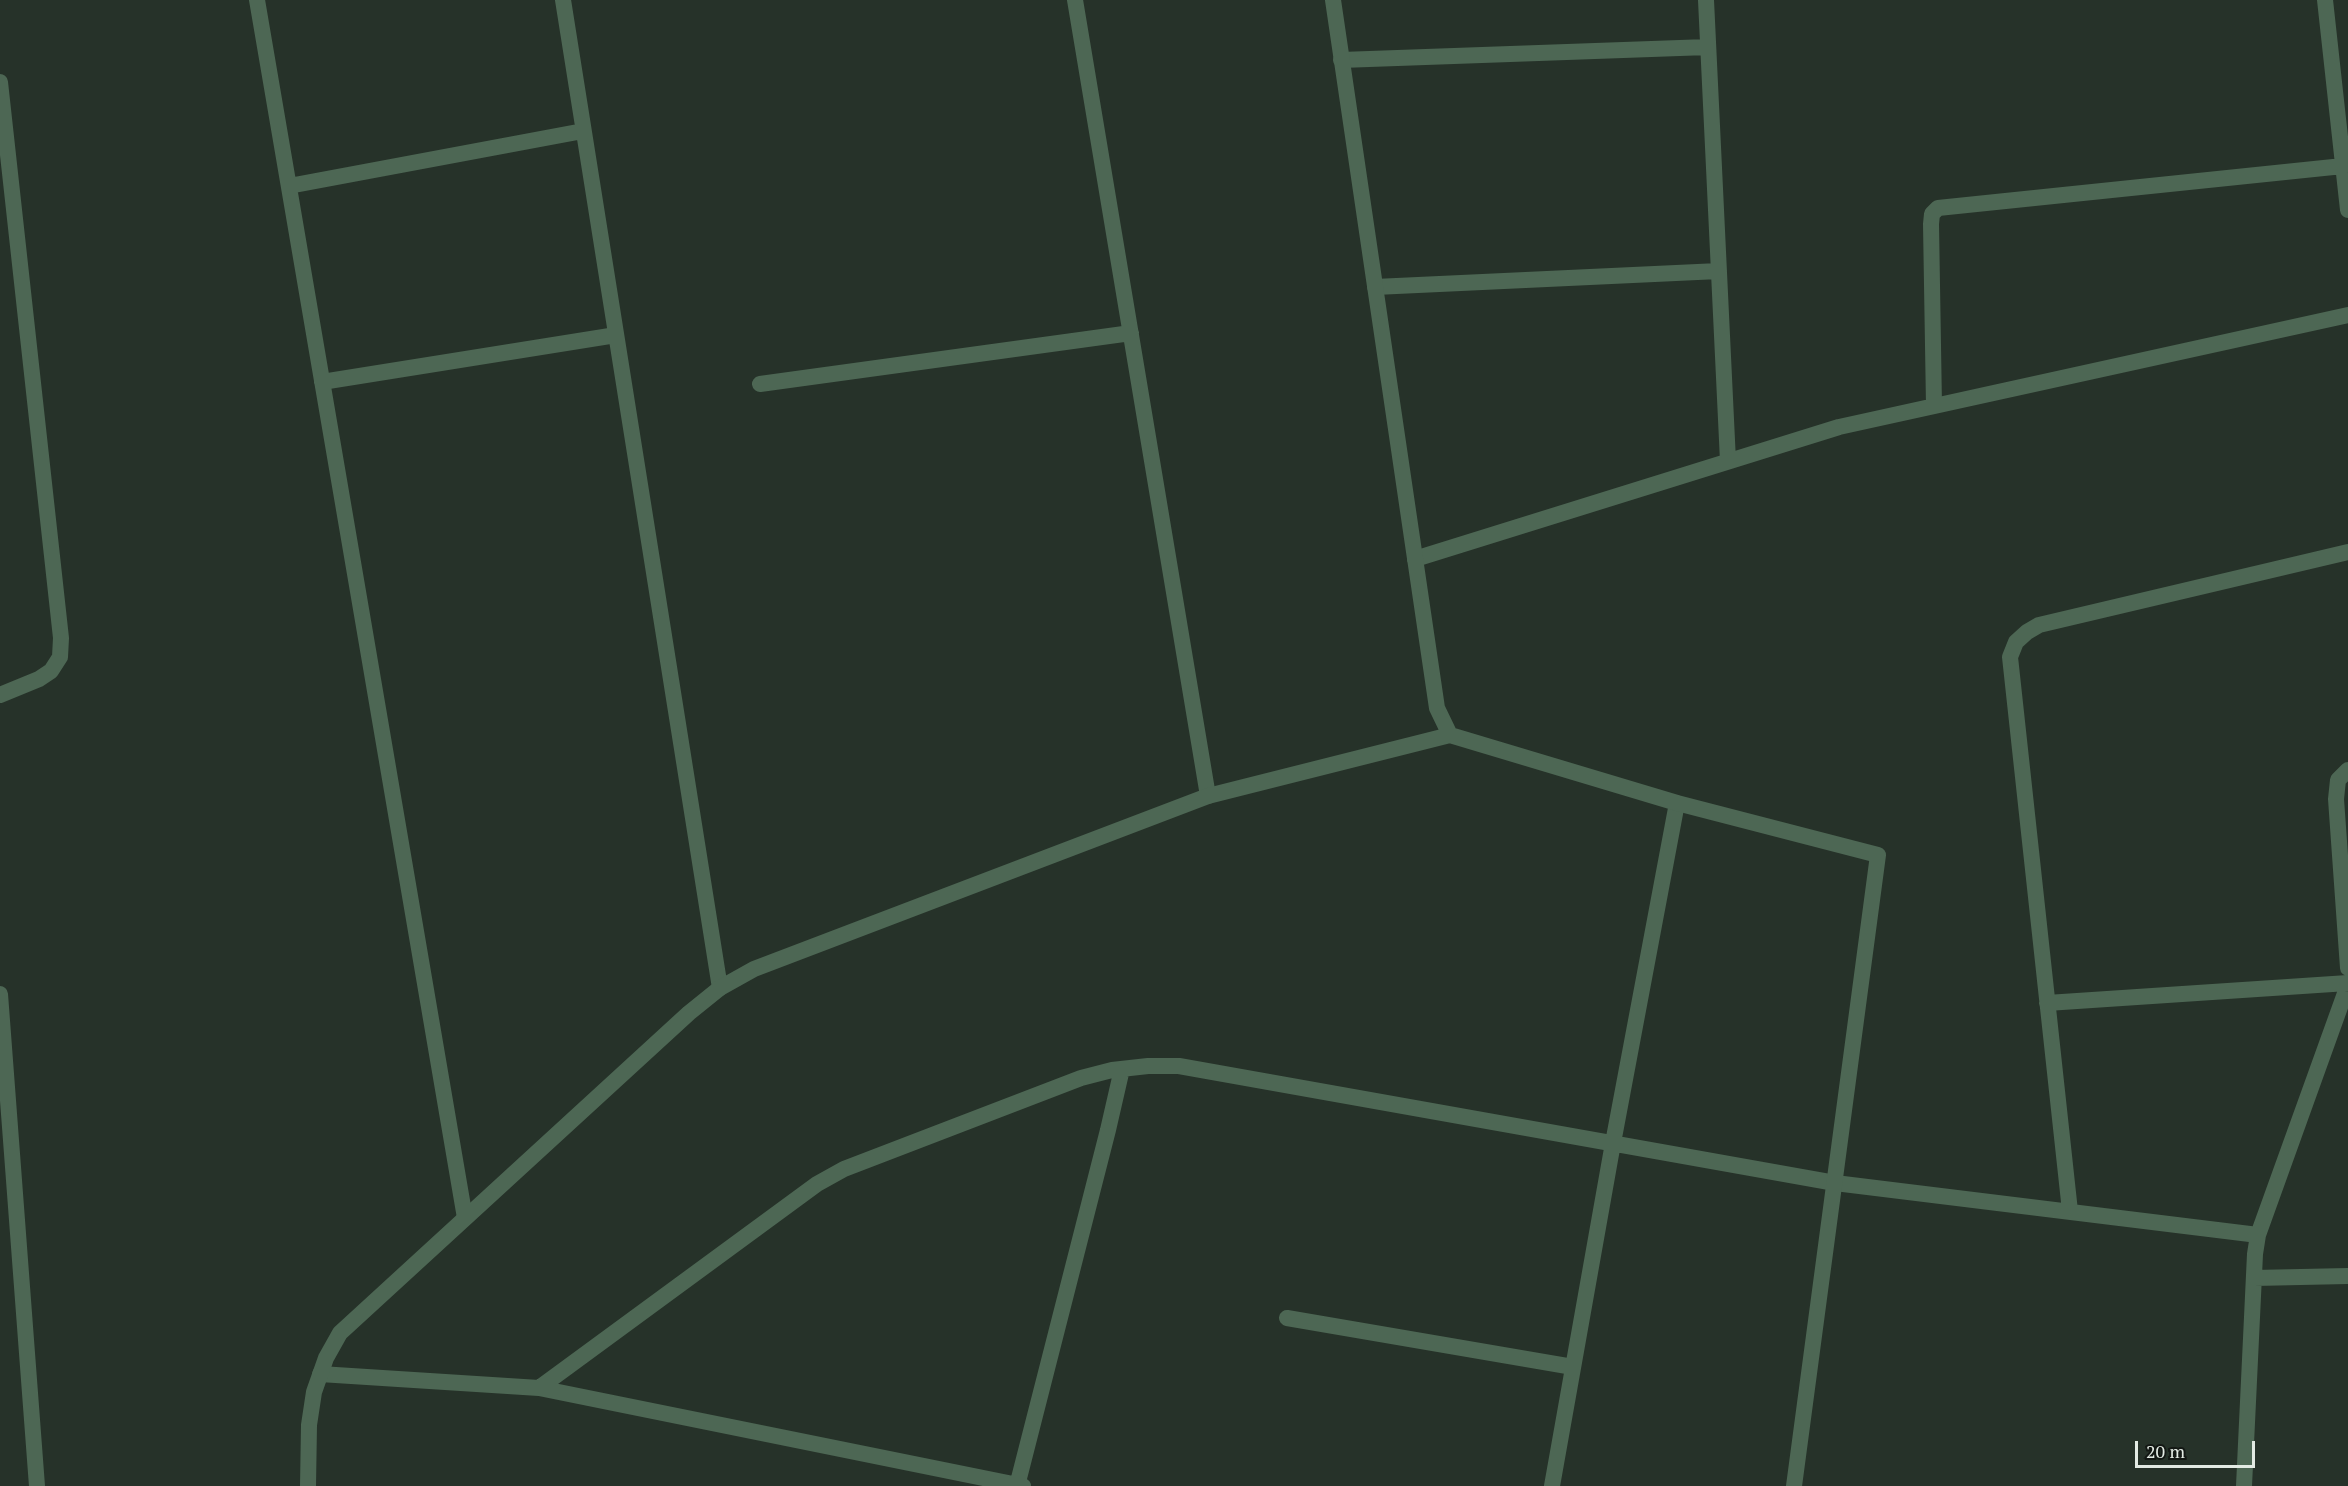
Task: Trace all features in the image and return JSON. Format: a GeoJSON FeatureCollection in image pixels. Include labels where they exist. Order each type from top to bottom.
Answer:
{"type":"FeatureCollection","features":[{"type":"Feature","properties":{"kind":"street"},"geometry":{"type":"LineString","coordinates":[[257,0],[465,1218]]}},
{"type":"Feature","properties":{"kind":"street"},"geometry":{"type":"LineString","coordinates":[[563,0],[720,988]]}},
{"type":"Feature","properties":{"kind":"street"},"geometry":{"type":"LineString","coordinates":[[1075,0],[1208,796]]}},
{"type":"Feature","properties":{"kind":"street"},"geometry":{"type":"LineString","coordinates":[[1333,0],[1437,708],[1450,735]]}},
{"type":"Feature","properties":{"kind":"street"},"geometry":{"type":"LineString","coordinates":[[1706,0],[1728,461]]}},
{"type":"Feature","properties":{"kind":"street"},"geometry":{"type":"LineString","coordinates":[[2325,0],[2348,210]]}},
{"type":"Feature","properties":{"kind":"street"},"geometry":{"type":"LineString","coordinates":[[1341,60],[1708,47]]}},
{"type":"Feature","properties":{"kind":"street"},"geometry":{"type":"LineString","coordinates":[[0,82],[61,638],[60,657],[51,670],[39,679],[0,695]]}},
{"type":"Feature","properties":{"kind":"street"},"geometry":{"type":"LineString","coordinates":[[289,186],[584,131]]}},
{"type":"Feature","properties":{"kind":"street"},"geometry":{"type":"LineString","coordinates":[[1934,406],[1931,224],[1932,214],[1938,208],[2343,166]]}},
{"type":"Feature","properties":{"kind":"street"},"geometry":{"type":"LineString","coordinates":[[1375,287],[1719,271]]}},
{"type":"Feature","properties":{"kind":"street"},"geometry":{"type":"LineString","coordinates":[[1415,559],[1839,427],[2348,315]]}},
{"type":"Feature","properties":{"kind":"street"},"geometry":{"type":"LineString","coordinates":[[760,384],[1131,333]]}},
{"type":"Feature","properties":{"kind":"street"},"geometry":{"type":"LineString","coordinates":[[322,382],[616,335]]}},
{"type":"Feature","properties":{"kind":"street"},"geometry":{"type":"LineString","coordinates":[[2070,1211],[2010,657],[2016,642],[2026,632],[2039,625],[2348,552]]}},
{"type":"Feature","properties":{"kind":"street"},"geometry":{"type":"LineString","coordinates":[[308,1486],[309,1425],[314,1392],[326,1358],[340,1333],[689,1013],[720,988],[765,965],[1208,796],[1450,735],[1677,803],[1878,855],[1794,1486]]}},
{"type":"Feature","properties":{"kind":"street"},"geometry":{"type":"LineString","coordinates":[[2348,770],[2338,780],[2336,799],[2348,968]]}},
{"type":"Feature","properties":{"kind":"street"},"geometry":{"type":"LineString","coordinates":[[1552,1486],[1612,1143],[1677,803]]}},
{"type":"Feature","properties":{"kind":"street"},"geometry":{"type":"LineString","coordinates":[[2047,1003],[2348,984],[2258,1235],[2244,1486]]}},
{"type":"Feature","properties":{"kind":"street"},"geometry":{"type":"LineString","coordinates":[[0,994],[37,1486]]}},
{"type":"Feature","properties":{"kind":"street"},"geometry":{"type":"LineString","coordinates":[[539,1388],[817,1184],[844,1169],[1081,1078],[1122,1069],[1179,1066],[1835,1183],[2258,1235]]}},
{"type":"Feature","properties":{"kind":"street"},"geometry":{"type":"LineString","coordinates":[[320,1374],[539,1388],[1019,1486],[1122,1069]]}},
{"type":"Feature","properties":{"kind":"street"},"geometry":{"type":"LineString","coordinates":[[2254,1278],[2348,1276]]}},
{"type":"Feature","properties":{"kind":"street"},"geometry":{"type":"LineString","coordinates":[[1287,1318],[1573,1367]]}}]}
